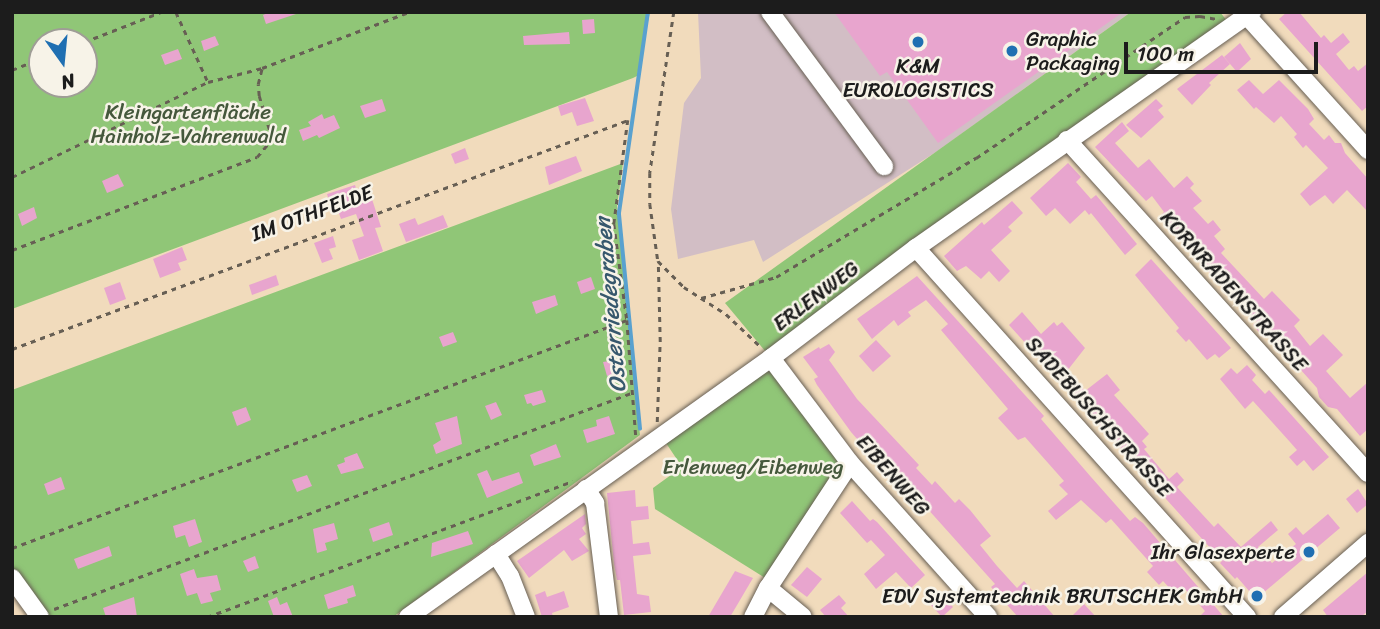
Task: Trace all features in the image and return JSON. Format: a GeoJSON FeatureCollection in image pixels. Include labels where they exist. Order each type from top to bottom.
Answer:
{"type":"FeatureCollection","features":[{"type":"Feature","properties":{"kind":"street"},"geometry":{"type":"LineString","coordinates":[[770,12],[884,166]]}},
{"type":"Feature","properties":{"kind":"street"},"geometry":{"type":"LineString","coordinates":[[1249,14],[1368,150]]}},
{"type":"Feature","properties":{"kind":"street","name":"ERLENWEG"},"geometry":{"type":"LineString","coordinates":[[408,617],[638,450],[771,358],[916,248],[1249,14]]}},
{"type":"Feature","properties":{"kind":"street","name":"KORNRADENSTRASSE"},"geometry":{"type":"LineString","coordinates":[[1067,140],[1368,473]]}},
{"type":"Feature","properties":{"kind":"street","name":"SADEBUSCHSTRASSE"},"geometry":{"type":"LineString","coordinates":[[916,248],[1247,617]]}},
{"type":"Feature","properties":{"kind":"street","name":"EIBENWEG"},"geometry":{"type":"LineString","coordinates":[[771,358],[850,463],[988,617]]}},
{"type":"Feature","properties":{"kind":"street"},"geometry":{"type":"LineString","coordinates":[[753,617],[768,588],[850,463]]}},
{"type":"Feature","properties":{"kind":"street"},"geometry":{"type":"LineString","coordinates":[[586,489],[595,503],[609,617]]}},
{"type":"Feature","properties":{"kind":"street"},"geometry":{"type":"LineString","coordinates":[[1283,617],[1368,543]]}},
{"type":"Feature","properties":{"kind":"street"},"geometry":{"type":"LineString","coordinates":[[496,554],[510,576],[526,617]]}},
{"type":"Feature","properties":{"kind":"street"},"geometry":{"type":"LineString","coordinates":[[12,578],[39,616]]}},
{"type":"Feature","properties":{"kind":"street"},"geometry":{"type":"LineString","coordinates":[[768,588],[803,617]]}},
{"type":"Feature","properties":{"kind":"path"},"geometry":{"type":"LineString","coordinates":[[98,37],[161,12]]}},
{"type":"Feature","properties":{"kind":"path"},"geometry":{"type":"LineString","coordinates":[[176,12],[208,82]]}},
{"type":"Feature","properties":{"kind":"path"},"geometry":{"type":"LineString","coordinates":[[12,177],[208,82],[262,68],[410,12]]}},
{"type":"Feature","properties":{"kind":"path"},"geometry":{"type":"LineString","coordinates":[[663,433],[657,426],[660,342],[658,261],[650,204],[650,173],[674,12]]}},
{"type":"Feature","properties":{"kind":"path"},"geometry":{"type":"LineString","coordinates":[[701,298],[776,277],[976,158],[1185,17],[1200,16],[1231,26]]}},
{"type":"Feature","properties":{"kind":"path"},"geometry":{"type":"LineString","coordinates":[[12,250],[257,157],[272,139],[271,125],[259,96],[258,84],[262,68]]}},
{"type":"Feature","properties":{"kind":"path","name":"IM OTHFELDE"},"geometry":{"type":"LineString","coordinates":[[12,349],[628,120],[614,224],[627,320]]}},
{"type":"Feature","properties":{"kind":"path"},"geometry":{"type":"LineString","coordinates":[[658,261],[684,287],[748,332],[771,358]]}},
{"type":"Feature","properties":{"kind":"path"},"geometry":{"type":"LineString","coordinates":[[12,548],[627,320],[631,393],[638,450]]}},
{"type":"Feature","properties":{"kind":"path"},"geometry":{"type":"LineString","coordinates":[[39,616],[631,393]]}},
{"type":"Feature","properties":{"kind":"path"},"geometry":{"type":"LineString","coordinates":[[206,617],[561,483],[577,481],[586,489]]}},
{"type":"Feature","properties":{"kind":"shaded area"},"geometry":{"type":"Polygon","coordinates":[[[698,12],[1131,12],[936,152],[763,262],[754,240],[678,259],[671,209],[684,103],[701,78],[698,12]]]}},
{"type":"Feature","properties":{"kind":"green space","name":"Kleingartenfläche Hainholz-Vahrenwald"},"geometry":{"type":"Polygon","coordinates":[[[12,12],[650,12],[637,76],[12,309],[12,12]]]}},
{"type":"Feature","properties":{"kind":"green space"},"geometry":{"type":"Polygon","coordinates":[[[1131,12],[1220,12],[1231,26],[771,358],[725,303],[1131,12]]]}},
{"type":"Feature","properties":{"kind":"green space"},"geometry":{"type":"Polygon","coordinates":[[[623,163],[617,206],[640,435],[393,617],[46,617],[12,569],[12,390],[623,163]]]}},
{"type":"Feature","properties":{"kind":"green space","name":"Erlenweg/Eibenweg"},"geometry":{"type":"Polygon","coordinates":[[[766,370],[771,370],[839,463],[765,578],[655,509],[653,488],[682,467],[666,443],[766,370]]]}},
{"type":"Feature","properties":{"kind":"building"},"geometry":{"type":"Polygon","coordinates":[[[270,12],[296,14],[266,24],[263,15],[270,12]]]}},
{"type":"Feature","properties":{"kind":"building","name":"Graphic Packaging"},"geometry":{"type":"Polygon","coordinates":[[[834,12],[1123,12],[938,143],[887,72],[880,76],[834,12]]]}},
{"type":"Feature","properties":{"kind":"building"},"geometry":{"type":"Polygon","coordinates":[[[1287,12],[1299,12],[1321,38],[1324,35],[1331,43],[1343,33],[1350,42],[1336,54],[1349,70],[1354,66],[1358,71],[1368,63],[1368,106],[1362,111],[1279,19],[1287,12]]]}},
{"type":"Feature","properties":{"kind":"building"},"geometry":{"type":"Polygon","coordinates":[[[594,19],[595,33],[583,34],[582,20],[594,19]]]}},
{"type":"Feature","properties":{"kind":"building"},"geometry":{"type":"Polygon","coordinates":[[[569,32],[570,44],[524,45],[523,36],[569,32]]]}},
{"type":"Feature","properties":{"kind":"building"},"geometry":{"type":"Polygon","coordinates":[[[215,36],[219,45],[204,51],[201,41],[215,36]]]}},
{"type":"Feature","properties":{"kind":"building"},"geometry":{"type":"Polygon","coordinates":[[[1240,43],[1251,59],[1237,72],[1224,57],[1240,43]]]}},
{"type":"Feature","properties":{"kind":"building"},"geometry":{"type":"Polygon","coordinates":[[[178,49],[182,59],[165,65],[161,55],[178,49]]]}},
{"type":"Feature","properties":{"kind":"building"},"geometry":{"type":"Polygon","coordinates":[[[1222,55],[1230,64],[1209,83],[1211,85],[1192,105],[1177,89],[1222,55]]]}},
{"type":"Feature","properties":{"kind":"building"},"geometry":{"type":"Polygon","coordinates":[[[1249,80],[1263,94],[1279,80],[1308,109],[1314,119],[1309,124],[1324,140],[1329,135],[1335,143],[1341,143],[1345,153],[1368,179],[1368,212],[1347,190],[1333,204],[1325,195],[1310,206],[1300,194],[1328,168],[1306,145],[1303,148],[1294,137],[1297,134],[1281,116],[1274,123],[1256,107],[1254,109],[1237,90],[1249,80]]]}},
{"type":"Feature","properties":{"kind":"building"},"geometry":{"type":"Polygon","coordinates":[[[585,98],[594,121],[577,126],[572,112],[561,116],[558,106],[585,98]]]}},
{"type":"Feature","properties":{"kind":"building"},"geometry":{"type":"Polygon","coordinates":[[[382,99],[386,111],[365,118],[360,106],[382,99]]]}},
{"type":"Feature","properties":{"kind":"building"},"geometry":{"type":"Polygon","coordinates":[[[1156,99],[1163,106],[1158,110],[1164,117],[1141,138],[1126,125],[1156,99]]]}},
{"type":"Feature","properties":{"kind":"building"},"geometry":{"type":"Polygon","coordinates":[[[322,114],[324,119],[334,115],[340,128],[319,138],[317,135],[303,141],[299,130],[311,126],[308,122],[322,114]]]}},
{"type":"Feature","properties":{"kind":"building"},"geometry":{"type":"Polygon","coordinates":[[[1122,122],[1129,131],[1115,143],[1138,168],[1149,159],[1174,188],[1187,176],[1194,184],[1190,188],[1202,201],[1193,208],[1208,224],[1213,220],[1221,230],[1214,236],[1225,249],[1221,253],[1264,299],[1272,291],[1300,320],[1294,326],[1310,346],[1323,334],[1343,355],[1326,371],[1350,398],[1368,382],[1368,429],[1360,436],[1337,409],[1328,407],[1319,397],[1317,388],[1292,360],[1289,362],[1268,333],[1263,337],[1253,325],[1257,321],[1200,263],[1197,255],[1202,250],[1189,236],[1184,241],[1161,215],[1164,212],[1152,196],[1146,201],[1095,147],[1122,122]]]}},
{"type":"Feature","properties":{"kind":"building"},"geometry":{"type":"Polygon","coordinates":[[[465,148],[469,159],[455,164],[451,154],[465,148]]]}},
{"type":"Feature","properties":{"kind":"building"},"geometry":{"type":"Polygon","coordinates":[[[576,156],[582,171],[549,185],[545,167],[576,156]]]}},
{"type":"Feature","properties":{"kind":"building"},"geometry":{"type":"Polygon","coordinates":[[[1068,163],[1081,177],[1076,182],[1091,199],[1096,195],[1137,244],[1125,255],[1091,213],[1089,215],[1085,210],[1070,224],[1055,208],[1046,216],[1030,198],[1068,163]]]}},
{"type":"Feature","properties":{"kind":"building"},"geometry":{"type":"Polygon","coordinates":[[[118,174],[124,186],[107,193],[102,181],[118,174]]]}},
{"type":"Feature","properties":{"kind":"building"},"geometry":{"type":"Polygon","coordinates":[[[355,185],[360,200],[371,196],[381,227],[375,228],[383,251],[359,260],[352,240],[364,236],[356,214],[341,219],[335,202],[330,204],[327,194],[355,185]]]}},
{"type":"Feature","properties":{"kind":"building"},"geometry":{"type":"Polygon","coordinates":[[[1012,201],[1023,213],[1008,227],[1012,231],[991,250],[1010,271],[999,282],[989,271],[981,279],[966,266],[957,271],[944,256],[982,222],[984,225],[1012,201]]]}},
{"type":"Feature","properties":{"kind":"building"},"geometry":{"type":"Polygon","coordinates":[[[34,207],[37,218],[22,226],[18,214],[34,207]]]}},
{"type":"Feature","properties":{"kind":"building"},"geometry":{"type":"Polygon","coordinates":[[[443,215],[448,227],[406,242],[399,224],[415,218],[418,225],[443,215]]]}},
{"type":"Feature","properties":{"kind":"building"},"geometry":{"type":"Polygon","coordinates":[[[333,236],[336,247],[329,249],[333,259],[322,263],[314,243],[333,236]]]}},
{"type":"Feature","properties":{"kind":"building"},"geometry":{"type":"Polygon","coordinates":[[[182,247],[187,260],[178,263],[181,270],[160,278],[153,259],[182,247]]]}},
{"type":"Feature","properties":{"kind":"building"},"geometry":{"type":"Polygon","coordinates":[[[1151,259],[1231,348],[1219,358],[1215,354],[1207,360],[1189,339],[1186,342],[1176,331],[1179,328],[1135,275],[1151,259]]]}},
{"type":"Feature","properties":{"kind":"building"},"geometry":{"type":"Polygon","coordinates":[[[276,275],[279,285],[252,295],[249,285],[276,275]]]}},
{"type":"Feature","properties":{"kind":"building"},"geometry":{"type":"Polygon","coordinates":[[[917,276],[1044,416],[1041,419],[1130,521],[1135,517],[1143,523],[1224,617],[1199,617],[1205,611],[1184,588],[1175,594],[1163,581],[1159,585],[1147,572],[1153,566],[1111,519],[1106,523],[1081,500],[1056,520],[1048,511],[1068,494],[1059,485],[1064,481],[1025,437],[1018,440],[998,418],[1008,409],[941,330],[948,324],[926,300],[908,312],[911,316],[898,326],[894,320],[872,339],[857,319],[917,276]]]}},
{"type":"Feature","properties":{"kind":"building"},"geometry":{"type":"Polygon","coordinates":[[[591,277],[595,289],[581,294],[577,282],[591,277]]]}},
{"type":"Feature","properties":{"kind":"building"},"geometry":{"type":"Polygon","coordinates":[[[120,282],[126,299],[110,305],[104,288],[120,282]]]}},
{"type":"Feature","properties":{"kind":"building"},"geometry":{"type":"Polygon","coordinates":[[[555,295],[558,305],[536,314],[532,302],[555,295]]]}},
{"type":"Feature","properties":{"kind":"building"},"geometry":{"type":"Polygon","coordinates":[[[1022,312],[1041,334],[1054,322],[1057,326],[1062,322],[1085,348],[1067,371],[1085,391],[1107,374],[1120,390],[1114,395],[1149,434],[1142,441],[1147,447],[1144,449],[1169,479],[1177,472],[1184,480],[1177,487],[1214,527],[1218,523],[1241,547],[1271,521],[1278,530],[1258,547],[1272,563],[1296,544],[1288,534],[1296,527],[1303,535],[1328,514],[1340,528],[1256,599],[1237,577],[1235,579],[1220,563],[1222,561],[1009,325],[1022,312]]]}},
{"type":"Feature","properties":{"kind":"building"},"geometry":{"type":"Polygon","coordinates":[[[453,332],[457,342],[443,347],[439,337],[453,332]]]}},
{"type":"Feature","properties":{"kind":"building"},"geometry":{"type":"Polygon","coordinates":[[[876,340],[891,356],[873,372],[859,356],[876,340]]]}},
{"type":"Feature","properties":{"kind":"building"},"geometry":{"type":"Polygon","coordinates":[[[829,344],[835,352],[829,360],[857,399],[919,465],[916,468],[932,485],[935,481],[955,503],[959,499],[970,510],[991,536],[980,545],[1017,588],[1024,581],[1055,617],[1018,617],[991,587],[995,584],[917,497],[869,445],[865,448],[851,432],[817,385],[814,379],[818,377],[803,357],[829,344]]]}},
{"type":"Feature","properties":{"kind":"building"},"geometry":{"type":"Polygon","coordinates":[[[615,360],[619,373],[607,376],[603,362],[615,360]]]}},
{"type":"Feature","properties":{"kind":"building"},"geometry":{"type":"Polygon","coordinates":[[[1247,365],[1256,375],[1252,380],[1265,394],[1269,390],[1329,457],[1313,471],[1304,460],[1297,466],[1289,457],[1297,450],[1290,442],[1253,401],[1245,409],[1220,379],[1231,368],[1237,374],[1247,365]]]}},
{"type":"Feature","properties":{"kind":"building"},"geometry":{"type":"Polygon","coordinates":[[[542,390],[546,402],[533,406],[531,403],[527,404],[524,395],[542,390]]]}},
{"type":"Feature","properties":{"kind":"building"},"geometry":{"type":"Polygon","coordinates":[[[496,402],[502,415],[491,420],[485,406],[496,402]]]}},
{"type":"Feature","properties":{"kind":"building"},"geometry":{"type":"Polygon","coordinates":[[[246,407],[251,420],[237,426],[232,412],[246,407]]]}},
{"type":"Feature","properties":{"kind":"building"},"geometry":{"type":"Polygon","coordinates":[[[457,416],[462,444],[436,454],[433,445],[441,440],[435,423],[457,416]]]}},
{"type":"Feature","properties":{"kind":"building"},"geometry":{"type":"Polygon","coordinates":[[[609,416],[615,434],[587,443],[583,430],[597,426],[596,420],[609,416]]]}},
{"type":"Feature","properties":{"kind":"building"},"geometry":{"type":"Polygon","coordinates":[[[556,444],[561,457],[534,466],[530,455],[556,444]]]}},
{"type":"Feature","properties":{"kind":"building"},"geometry":{"type":"Polygon","coordinates":[[[357,453],[364,468],[341,474],[337,465],[345,462],[344,458],[357,453]]]}},
{"type":"Feature","properties":{"kind":"building"},"geometry":{"type":"Polygon","coordinates":[[[487,470],[492,481],[519,472],[523,483],[487,498],[477,474],[487,470]]]}},
{"type":"Feature","properties":{"kind":"building"},"geometry":{"type":"Polygon","coordinates":[[[307,475],[312,486],[297,492],[292,480],[307,475]]]}},
{"type":"Feature","properties":{"kind":"building"},"geometry":{"type":"Polygon","coordinates":[[[61,477],[65,489],[48,495],[44,484],[61,477]]]}},
{"type":"Feature","properties":{"kind":"building"},"geometry":{"type":"Polygon","coordinates":[[[1358,489],[1368,504],[1357,513],[1346,499],[1358,489]]]}},
{"type":"Feature","properties":{"kind":"building"},"geometry":{"type":"Polygon","coordinates":[[[635,490],[636,507],[648,506],[649,519],[631,521],[633,544],[649,542],[651,554],[633,556],[637,594],[649,596],[651,612],[624,615],[620,580],[617,580],[614,564],[607,493],[635,490]]]}},
{"type":"Feature","properties":{"kind":"building"},"geometry":{"type":"Polygon","coordinates":[[[852,501],[870,521],[873,519],[877,522],[925,575],[911,588],[896,572],[876,589],[864,574],[885,555],[871,540],[867,543],[840,513],[852,501]]]}},
{"type":"Feature","properties":{"kind":"building"},"geometry":{"type":"Polygon","coordinates":[[[585,514],[586,524],[582,528],[586,534],[579,539],[589,551],[572,561],[564,550],[529,578],[517,561],[585,514]]]}},
{"type":"Feature","properties":{"kind":"building"},"geometry":{"type":"Polygon","coordinates":[[[195,519],[202,542],[189,547],[185,535],[176,538],[173,526],[195,519]]]}},
{"type":"Feature","properties":{"kind":"building"},"geometry":{"type":"Polygon","coordinates":[[[389,522],[393,535],[373,542],[369,529],[389,522]]]}},
{"type":"Feature","properties":{"kind":"building"},"geometry":{"type":"Polygon","coordinates":[[[334,523],[338,539],[325,543],[327,550],[317,553],[313,529],[334,523]]]}},
{"type":"Feature","properties":{"kind":"building"},"geometry":{"type":"Polygon","coordinates":[[[468,531],[473,544],[431,557],[432,543],[468,531]]]}},
{"type":"Feature","properties":{"kind":"building"},"geometry":{"type":"Polygon","coordinates":[[[109,546],[112,556],[78,569],[74,559],[109,546]]]}},
{"type":"Feature","properties":{"kind":"building"},"geometry":{"type":"Polygon","coordinates":[[[255,556],[259,568],[248,572],[243,561],[255,556]]]}},
{"type":"Feature","properties":{"kind":"building"},"geometry":{"type":"Polygon","coordinates":[[[807,567],[822,579],[807,597],[791,585],[807,567]]]}},
{"type":"Feature","properties":{"kind":"building"},"geometry":{"type":"Polygon","coordinates":[[[194,569],[197,578],[217,575],[221,590],[210,593],[213,601],[201,604],[197,593],[187,596],[180,574],[194,569]]]}},
{"type":"Feature","properties":{"kind":"building"},"geometry":{"type":"Polygon","coordinates":[[[735,571],[753,578],[730,617],[708,617],[735,571]]]}},
{"type":"Feature","properties":{"kind":"building"},"geometry":{"type":"Polygon","coordinates":[[[1368,572],[1368,611],[1361,617],[1328,617],[1323,610],[1368,572]]]}},
{"type":"Feature","properties":{"kind":"building"},"geometry":{"type":"Polygon","coordinates":[[[353,585],[356,596],[347,599],[348,603],[328,609],[324,595],[353,585]]]}},
{"type":"Feature","properties":{"kind":"building"},"geometry":{"type":"Polygon","coordinates":[[[545,591],[547,597],[564,591],[569,607],[552,613],[553,617],[542,617],[535,595],[545,591]]]}},
{"type":"Feature","properties":{"kind":"building"},"geometry":{"type":"Polygon","coordinates":[[[941,594],[953,607],[942,617],[930,604],[941,594]]]}},
{"type":"Feature","properties":{"kind":"building"},"geometry":{"type":"Polygon","coordinates":[[[839,595],[846,603],[841,608],[849,617],[826,617],[820,610],[839,595]]]}},
{"type":"Feature","properties":{"kind":"building"},"geometry":{"type":"Polygon","coordinates":[[[134,597],[137,617],[106,617],[103,608],[134,597]]]}},
{"type":"Feature","properties":{"kind":"building"},"geometry":{"type":"Polygon","coordinates":[[[277,597],[280,605],[287,602],[293,617],[274,617],[268,601],[277,597]]]}},
{"type":"Feature","properties":{"kind":"building"},"geometry":{"type":"Polygon","coordinates":[[[1084,604],[1096,617],[1071,617],[1084,604]]]}},
{"type":"Feature","properties":{"kind":"waterway","name":"Osterriedegraben"},"geometry":{"type":"LineString","coordinates":[[640,429],[619,213],[648,12]]}},
{"type":"Feature","properties":{"kind":"place","name":"K&M EUROLOGISTICS"},"geometry":{"type":"Point","coordinates":[918,42]}},
{"type":"Feature","properties":{"kind":"place","name":"Graphic Packaging"},"geometry":{"type":"Point","coordinates":[1012,51]}},
{"type":"Feature","properties":{"kind":"place","name":"Ihr Glasexperte"},"geometry":{"type":"Point","coordinates":[1309,552]}},
{"type":"Feature","properties":{"kind":"place","name":"EDV Systemtechnik BRUTSCHEK GmbH"},"geometry":{"type":"Point","coordinates":[1257,596]}}]}
